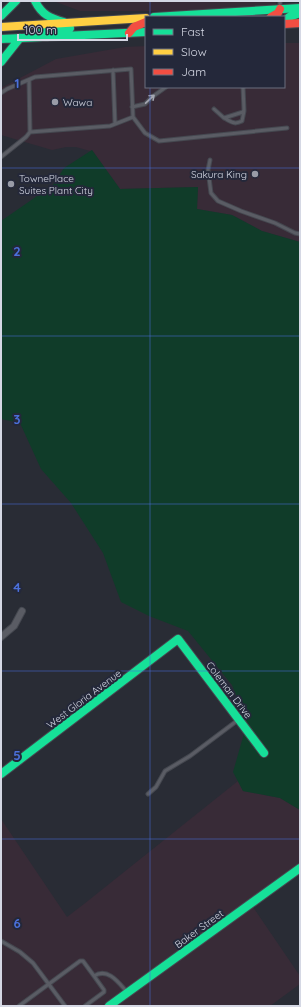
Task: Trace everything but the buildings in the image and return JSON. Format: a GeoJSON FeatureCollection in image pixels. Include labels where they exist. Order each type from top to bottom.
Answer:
{"type":"FeatureCollection","features":[{"type":"Feature","properties":{"kind":"main road"},"geometry":{"type":"LineString","coordinates":[[1,16],[16,1]]}},
{"type":"Feature","properties":{"kind":"main road"},"geometry":{"type":"LineString","coordinates":[[35,1],[37,7],[43,14],[52,19],[64,22]]}},
{"type":"Feature","properties":{"kind":"main road"},"geometry":{"type":"LineString","coordinates":[[170,16],[280,5],[300,8]]}},
{"type":"Feature","properties":{"kind":"main road"},"geometry":{"type":"LineString","coordinates":[[273,16],[278,13],[280,5]]}},
{"type":"Feature","properties":{"kind":"main road"},"geometry":{"type":"LineString","coordinates":[[285,20],[286,18],[300,13]]}},
{"type":"Feature","properties":{"kind":"main road"},"geometry":{"type":"LineString","coordinates":[[1,27],[64,22],[143,19]]}},
{"type":"Feature","properties":{"kind":"main road"},"geometry":{"type":"LineString","coordinates":[[129,33],[132,28],[143,19]]}},
{"type":"Feature","properties":{"kind":"main road"},"geometry":{"type":"LineString","coordinates":[[50,37],[41,35],[40,32],[42,30],[114,24],[143,19]]}},
{"type":"Feature","properties":{"kind":"main road"},"geometry":{"type":"LineString","coordinates":[[285,23],[300,23]]}},
{"type":"Feature","properties":{"kind":"main road"},"geometry":{"type":"LineString","coordinates":[[1,39],[145,32]]}},
{"type":"Feature","properties":{"kind":"main road"},"geometry":{"type":"LineString","coordinates":[[1,62],[20,38]]}},
{"type":"Feature","properties":{"kind":"main road","name":"Coleman Drive"},"geometry":{"type":"LineString","coordinates":[[178,639],[264,753]]}},
{"type":"Feature","properties":{"kind":"main road","name":"West Gloria Avenue"},"geometry":{"type":"LineString","coordinates":[[1,774],[178,639]]}},
{"type":"Feature","properties":{"kind":"main road","name":"Baker Street"},"geometry":{"type":"LineString","coordinates":[[109,1006],[300,868]]}},
{"type":"Feature","properties":{"kind":"street"},"geometry":{"type":"LineString","coordinates":[[1,637],[14,626],[22,611]]}},
{"type":"Feature","properties":{"kind":"lane"},"geometry":{"type":"LineString","coordinates":[[1,93],[35,77],[131,69],[133,117],[145,133],[159,141],[287,128]]}},
{"type":"Feature","properties":{"kind":"lane"},"geometry":{"type":"LineString","coordinates":[[113,70],[115,123]]}},
{"type":"Feature","properties":{"kind":"lane"},"geometry":{"type":"LineString","coordinates":[[1,157],[30,132],[29,80]]}},
{"type":"Feature","properties":{"kind":"lane"},"geometry":{"type":"LineString","coordinates":[[132,107],[145,104],[165,88]]}},
{"type":"Feature","properties":{"kind":"lane"},"geometry":{"type":"LineString","coordinates":[[214,109],[224,118],[233,123],[237,123],[242,120],[244,110],[243,88]]}},
{"type":"Feature","properties":{"kind":"lane"},"geometry":{"type":"LineString","coordinates":[[224,118],[243,112],[244,110]]}},
{"type":"Feature","properties":{"kind":"lane"},"geometry":{"type":"LineString","coordinates":[[30,132],[110,126],[133,117]]}},
{"type":"Feature","properties":{"kind":"lane"},"geometry":{"type":"LineString","coordinates":[[210,160],[208,170],[211,193],[218,201],[300,234]]}},
{"type":"Feature","properties":{"kind":"lane"},"geometry":{"type":"LineString","coordinates":[[148,794],[156,787],[165,771],[190,756],[239,719]]}},
{"type":"Feature","properties":{"kind":"lane"},"geometry":{"type":"LineString","coordinates":[[1,941],[20,952],[33,963],[65,1006]]}},
{"type":"Feature","properties":{"kind":"lane"},"geometry":{"type":"LineString","coordinates":[[19,1006],[80,961],[83,961],[104,990],[104,992],[85,1006]]}},
{"type":"Feature","properties":{"kind":"lane"},"geometry":{"type":"LineString","coordinates":[[94,976],[97,974],[107,974],[113,976],[127,993]]}},
{"type":"Feature","properties":{"kind":"shaded area"},"geometry":{"type":"Polygon","coordinates":[[[56,1],[276,1],[276,5],[183,11],[80,11],[56,1]]]}},
{"type":"Feature","properties":{"kind":"shaded area"},"geometry":{"type":"Polygon","coordinates":[[[285,43],[300,43],[300,242],[262,231],[232,215],[197,209],[198,187],[120,189],[92,150],[90,151],[76,147],[66,147],[52,150],[1,135],[1,88],[56,59],[125,47],[145,46],[145,88],[285,88],[285,43]]]}},
{"type":"Feature","properties":{"kind":"shaded area"},"geometry":{"type":"Polygon","coordinates":[[[238,781],[243,791],[280,798],[300,810],[300,863],[102,1006],[1,1006],[1,819],[67,917],[238,781]]]}},
{"type":"Feature","properties":{"kind":"shaded area"},"geometry":{"type":"Polygon","coordinates":[[[253,907],[300,976],[300,984],[270,1006],[116,1006],[253,907]]]}},
{"type":"Feature","properties":{"kind":"green space"},"geometry":{"type":"Polygon","coordinates":[[[92,150],[120,189],[198,187],[197,209],[232,215],[262,231],[300,242],[300,810],[280,798],[243,791],[233,772],[247,723],[232,685],[188,631],[149,616],[121,602],[103,553],[71,503],[41,469],[20,423],[1,419],[1,221],[53,185],[64,168],[92,150]]]}},
{"type":"Feature","properties":{"kind":"traffic: fast"},"geometry":{"type":"LineString","coordinates":[[1,16],[16,1]]}},
{"type":"Feature","properties":{"kind":"traffic: fast"},"geometry":{"type":"LineString","coordinates":[[35,1],[44,13],[64,22]]}},
{"type":"Feature","properties":{"kind":"traffic: fast"},"geometry":{"type":"LineString","coordinates":[[170,16],[300,8]]}},
{"type":"Feature","properties":{"kind":"traffic: fast"},"geometry":{"type":"LineString","coordinates":[[285,20],[300,13]]}},
{"type":"Feature","properties":{"kind":"traffic: fast"},"geometry":{"type":"LineString","coordinates":[[48,37],[39,33],[42,30],[70,28]]}},
{"type":"Feature","properties":{"kind":"traffic: fast"},"geometry":{"type":"LineString","coordinates":[[1,39],[145,32]]}},
{"type":"Feature","properties":{"kind":"traffic: fast"},"geometry":{"type":"LineString","coordinates":[[1,62],[20,38]]}},
{"type":"Feature","properties":{"kind":"traffic: fast"},"geometry":{"type":"LineString","coordinates":[[1,774],[178,639],[264,753]]}},
{"type":"Feature","properties":{"kind":"traffic: fast"},"geometry":{"type":"LineString","coordinates":[[109,1006],[300,868]]}},
{"type":"Feature","properties":{"kind":"traffic: slow"},"geometry":{"type":"LineString","coordinates":[[1,27],[145,18]]}},
{"type":"Feature","properties":{"kind":"traffic: jam"},"geometry":{"type":"LineString","coordinates":[[273,16],[278,13],[280,9]]}},
{"type":"Feature","properties":{"kind":"traffic: jam"},"geometry":{"type":"LineString","coordinates":[[129,33],[134,27],[145,22]]}},
{"type":"Feature","properties":{"kind":"traffic: jam"},"geometry":{"type":"LineString","coordinates":[[285,24],[300,23]]}},
{"type":"Feature","properties":{"kind":"place","name":"Wawa"},"geometry":{"type":"Point","coordinates":[55,102]}},
{"type":"Feature","properties":{"kind":"place","name":"Sakura King"},"geometry":{"type":"Point","coordinates":[255,174]}},
{"type":"Feature","properties":{"kind":"place","name":"TownePlace Suites Plant City"},"geometry":{"type":"Point","coordinates":[11,184]}}]}
